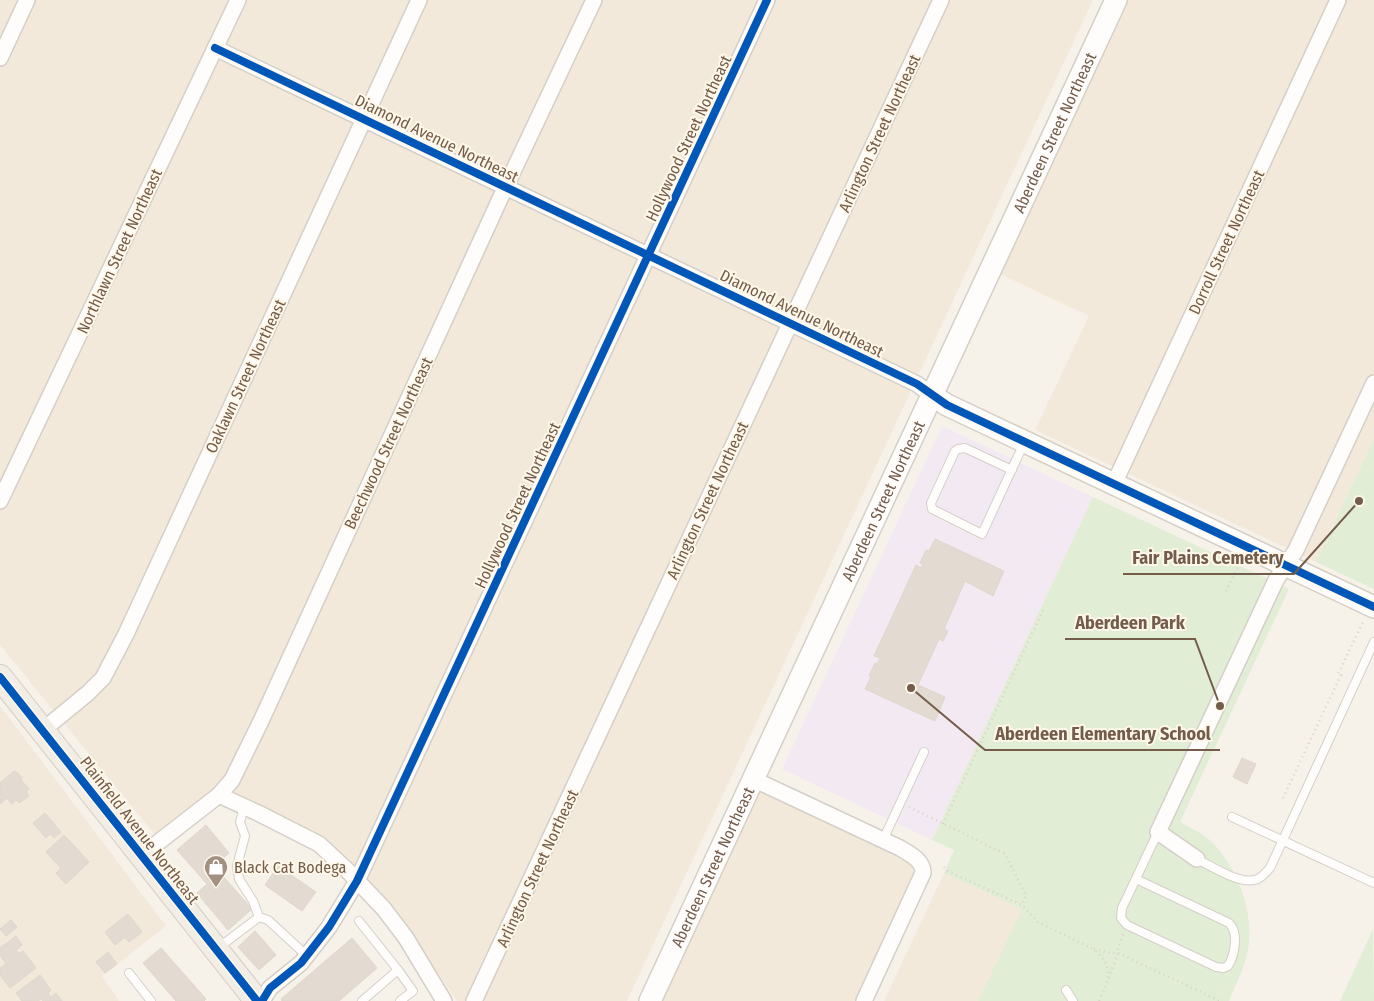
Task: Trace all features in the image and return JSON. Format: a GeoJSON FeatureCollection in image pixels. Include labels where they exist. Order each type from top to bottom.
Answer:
{"type":"FeatureCollection","features":[{"type":"Feature","properties":{"kind":"main road","name":"Plainfield Avenue Northeast"},"geometry":{"type":"LineString","coordinates":[[0,677],[257,1001]]}},
{"type":"Feature","properties":{"kind":"street"},"geometry":{"type":"LineString","coordinates":[[0,58],[27,0]]}},
{"type":"Feature","properties":{"kind":"street","name":"Northlawn Street Northeast"},"geometry":{"type":"LineString","coordinates":[[0,501],[238,0]]}},
{"type":"Feature","properties":{"kind":"street","name":"Oaklawn Street Northeast"},"geometry":{"type":"LineString","coordinates":[[43,730],[88,693],[103,678],[126,634],[419,0]]}},
{"type":"Feature","properties":{"kind":"street","name":"Beechwood Street Northeast"},"geometry":{"type":"LineString","coordinates":[[142,855],[219,795],[232,780],[261,721],[499,201],[594,0]]}},
{"type":"Feature","properties":{"kind":"street","name":"Hollywood Street Northeast"},"geometry":{"type":"LineString","coordinates":[[262,1001],[270,988],[301,963],[329,927],[357,881],[767,0]]}},
{"type":"Feature","properties":{"kind":"street","name":"Arlington Street Northeast"},"geometry":{"type":"LineString","coordinates":[[474,1001],[941,0]]}},
{"type":"Feature","properties":{"kind":"street","name":"Aberdeen Street Northeast"},"geometry":{"type":"LineString","coordinates":[[650,1001],[1116,0]]}},
{"type":"Feature","properties":{"kind":"street","name":"Dorroll Street Northeast"},"geometry":{"type":"LineString","coordinates":[[1114,484],[1338,0]]}},
{"type":"Feature","properties":{"kind":"street","name":"Diamond Avenue Northeast"},"geometry":{"type":"LineString","coordinates":[[216,48],[917,384],[947,405],[1285,565],[1369,615]]}},
{"type":"Feature","properties":{"kind":"street"},"geometry":{"type":"LineString","coordinates":[[1197,859],[1158,832],[1276,580],[1296,550],[1374,383]]}},
{"type":"Feature","properties":{"kind":"street"},"geometry":{"type":"LineString","coordinates":[[753,779],[883,840],[916,858],[922,866],[923,873],[864,1001]]}},
{"type":"Feature","properties":{"kind":"street"},"geometry":{"type":"LineString","coordinates":[[219,795],[319,844],[384,910],[406,938],[444,1001]]}},
{"type":"Feature","properties":{"kind":"lane"},"geometry":{"type":"LineString","coordinates":[[1012,470],[965,448],[958,449],[955,451],[931,503],[932,509],[982,534],[1012,470],[1025,442]]}},
{"type":"Feature","properties":{"kind":"lane"},"geometry":{"type":"LineString","coordinates":[[1197,859],[1246,881],[1256,880],[1270,868],[1374,642]]}},
{"type":"Feature","properties":{"kind":"lane"},"geometry":{"type":"LineString","coordinates":[[1365,660],[1374,665]]}},
{"type":"Feature","properties":{"kind":"lane"},"geometry":{"type":"LineString","coordinates":[[883,840],[924,752]]}},
{"type":"Feature","properties":{"kind":"lane"},"geometry":{"type":"LineString","coordinates":[[244,806],[240,822],[245,836],[237,866],[239,879],[253,901],[259,917]]}},
{"type":"Feature","properties":{"kind":"lane"},"geometry":{"type":"LineString","coordinates":[[1232,817],[1374,883]]}},
{"type":"Feature","properties":{"kind":"lane"},"geometry":{"type":"LineString","coordinates":[[1136,879],[1234,927],[1232,961],[1228,966],[1216,967],[1128,925],[1121,918],[1120,913],[1158,832]]}},
{"type":"Feature","properties":{"kind":"lane"},"geometry":{"type":"LineString","coordinates":[[216,949],[259,917]]}},
{"type":"Feature","properties":{"kind":"lane"},"geometry":{"type":"LineString","coordinates":[[259,917],[273,924],[306,956]]}},
{"type":"Feature","properties":{"kind":"lane"},"geometry":{"type":"LineString","coordinates":[[359,920],[413,991],[400,1001]]}},
{"type":"Feature","properties":{"kind":"lane"},"geometry":{"type":"LineString","coordinates":[[362,1001],[398,970]]}},
{"type":"Feature","properties":{"kind":"lane"},"geometry":{"type":"LineString","coordinates":[[129,973],[151,1001]]}},
{"type":"Feature","properties":{"kind":"lane"},"geometry":{"type":"LineString","coordinates":[[1066,990],[1073,1001]]}},
{"type":"Feature","properties":{"kind":"path"},"geometry":{"type":"LineString","coordinates":[[1226,591],[1240,563]]}},
{"type":"Feature","properties":{"kind":"path"},"geometry":{"type":"LineString","coordinates":[[943,824],[1044,608]]}},
{"type":"Feature","properties":{"kind":"path"},"geometry":{"type":"LineString","coordinates":[[1283,798],[1341,675],[1338,674],[1369,615]]}},
{"type":"Feature","properties":{"kind":"path"},"geometry":{"type":"LineString","coordinates":[[900,803],[1005,854],[1026,895],[1022,904]]}},
{"type":"Feature","properties":{"kind":"path"},"geometry":{"type":"LineString","coordinates":[[944,867],[947,871],[1022,904],[1038,922],[1093,949],[1101,955],[1106,963],[1109,972],[1108,982]]}},
{"type":"Feature","properties":{"kind":"path"},"geometry":{"type":"LineString","coordinates":[[1099,1001],[1108,982],[1118,948],[1128,925]]}},
{"type":"Feature","properties":{"kind":"path"},"geometry":{"type":"LineString","coordinates":[[1093,949],[1110,953],[1118,952],[1220,1001]]}},
{"type":"Feature","properties":{"kind":"shaded area"},"geometry":{"type":"Polygon","coordinates":[[[0,0],[1093,0],[627,1001],[457,1001],[391,906],[324,838],[217,786],[155,835],[0,645],[0,0]]]}},
{"type":"Feature","properties":{"kind":"shaded area"},"geometry":{"type":"Polygon","coordinates":[[[1129,0],[1374,0],[1374,439],[1316,562],[1035,430],[1089,316],[1000,274],[1129,0]]]}},
{"type":"Feature","properties":{"kind":"shaded area"},"geometry":{"type":"Polygon","coordinates":[[[942,426],[1093,497],[932,840],[782,769],[942,426]]]}},
{"type":"Feature","properties":{"kind":"shaded area"},"geometry":{"type":"Polygon","coordinates":[[[0,706],[166,926],[102,976],[119,1001],[0,1001],[0,706]]]}},
{"type":"Feature","properties":{"kind":"shaded area"},"geometry":{"type":"Polygon","coordinates":[[[762,789],[901,857],[912,866],[914,879],[856,1001],[662,1001],[762,789]]]}},
{"type":"Feature","properties":{"kind":"shaded area"},"geometry":{"type":"Polygon","coordinates":[[[944,873],[1022,909],[978,1001],[884,1001],[944,873]]]}},
{"type":"Feature","properties":{"kind":"green space"},"geometry":{"type":"Polygon","coordinates":[[[1374,439],[1374,589],[1316,562],[1374,439]]]}},
{"type":"Feature","properties":{"kind":"green space"},"geometry":{"type":"Polygon","coordinates":[[[1093,497],[1289,589],[1180,822],[1202,834],[1223,855],[1239,883],[1244,899],[1248,915],[1249,947],[1229,1001],[978,1001],[1022,909],[944,873],[954,850],[932,840],[1093,497]]]}},
{"type":"Feature","properties":{"kind":"green space"},"geometry":{"type":"Polygon","coordinates":[[[1373,929],[1374,1001],[1340,1001],[1373,929]]]}},
{"type":"Feature","properties":{"kind":"building"},"geometry":{"type":"Polygon","coordinates":[[[935,539],[1004,571],[993,596],[965,581],[944,629],[948,631],[943,641],[939,639],[918,685],[945,697],[935,721],[865,689],[875,663],[877,664],[880,658],[874,656],[916,565],[921,568],[923,564],[920,563],[926,550],[929,551],[935,539]]]}},
{"type":"Feature","properties":{"kind":"building"},"geometry":{"type":"Polygon","coordinates":[[[1242,758],[1256,764],[1247,784],[1233,777],[1242,758]]]}},
{"type":"Feature","properties":{"kind":"building"},"geometry":{"type":"Polygon","coordinates":[[[14,771],[22,778],[21,780],[29,789],[26,792],[29,796],[19,803],[16,800],[12,804],[7,798],[0,804],[0,783],[14,771]]]}},
{"type":"Feature","properties":{"kind":"building"},"geometry":{"type":"Polygon","coordinates":[[[45,813],[61,832],[54,838],[50,834],[46,838],[33,823],[45,813]]]}},
{"type":"Feature","properties":{"kind":"building"},"geometry":{"type":"Polygon","coordinates":[[[206,825],[229,853],[214,866],[252,909],[228,930],[197,893],[207,884],[177,850],[206,825]]]}},
{"type":"Feature","properties":{"kind":"building"},"geometry":{"type":"Polygon","coordinates":[[[64,835],[89,862],[66,884],[56,873],[61,868],[46,852],[64,835]]]}},
{"type":"Feature","properties":{"kind":"building"},"geometry":{"type":"Polygon","coordinates":[[[278,866],[316,892],[302,911],[265,885],[278,866]]]}},
{"type":"Feature","properties":{"kind":"building"},"geometry":{"type":"Polygon","coordinates":[[[128,914],[142,932],[129,942],[125,937],[115,945],[105,932],[128,914]]]}},
{"type":"Feature","properties":{"kind":"building"},"geometry":{"type":"Polygon","coordinates":[[[11,920],[17,927],[6,936],[0,929],[11,920]]]}},
{"type":"Feature","properties":{"kind":"building"},"geometry":{"type":"Polygon","coordinates":[[[255,931],[276,955],[259,970],[238,947],[255,931]]]}},
{"type":"Feature","properties":{"kind":"building"},"geometry":{"type":"Polygon","coordinates":[[[16,936],[22,945],[16,950],[19,954],[23,951],[36,968],[10,988],[0,975],[0,968],[6,964],[0,955],[0,948],[16,936]]]}},
{"type":"Feature","properties":{"kind":"building"},"geometry":{"type":"Polygon","coordinates":[[[352,938],[377,968],[339,1001],[282,1001],[281,999],[352,938]]]}},
{"type":"Feature","properties":{"kind":"building"},"geometry":{"type":"Polygon","coordinates":[[[161,948],[206,999],[204,1001],[176,1001],[143,963],[161,948]]]}},
{"type":"Feature","properties":{"kind":"building"},"geometry":{"type":"Polygon","coordinates":[[[108,952],[117,964],[105,973],[96,962],[108,952]]]}},
{"type":"Feature","properties":{"kind":"building"},"geometry":{"type":"Polygon","coordinates":[[[40,975],[51,990],[48,993],[51,997],[56,993],[62,1001],[43,1001],[41,999],[38,1001],[22,1001],[16,993],[40,975]]]}},
{"type":"Feature","properties":{"kind":"cycle path"},"geometry":{"type":"LineString","coordinates":[[262,1001],[270,988],[301,963],[329,927],[357,881],[767,0]]}},
{"type":"Feature","properties":{"kind":"cycle path"},"geometry":{"type":"LineString","coordinates":[[215,48],[917,384],[947,405],[1374,607]]}},
{"type":"Feature","properties":{"kind":"cycle path"},"geometry":{"type":"LineString","coordinates":[[0,677],[257,1001]]}},
{"type":"Feature","properties":{"kind":"place","name":"Fair Plains Cemetery"},"geometry":{"type":"Point","coordinates":[1359,501]}},
{"type":"Feature","properties":{"kind":"place","name":"Aberdeen Elementary School"},"geometry":{"type":"Point","coordinates":[911,688]}},
{"type":"Feature","properties":{"kind":"place","name":"Aberdeen Park"},"geometry":{"type":"Point","coordinates":[1220,706]}},
{"type":"Feature","properties":{"kind":"place","name":"Black Cat Bodega"},"geometry":{"type":"Point","coordinates":[216,888]}}]}
